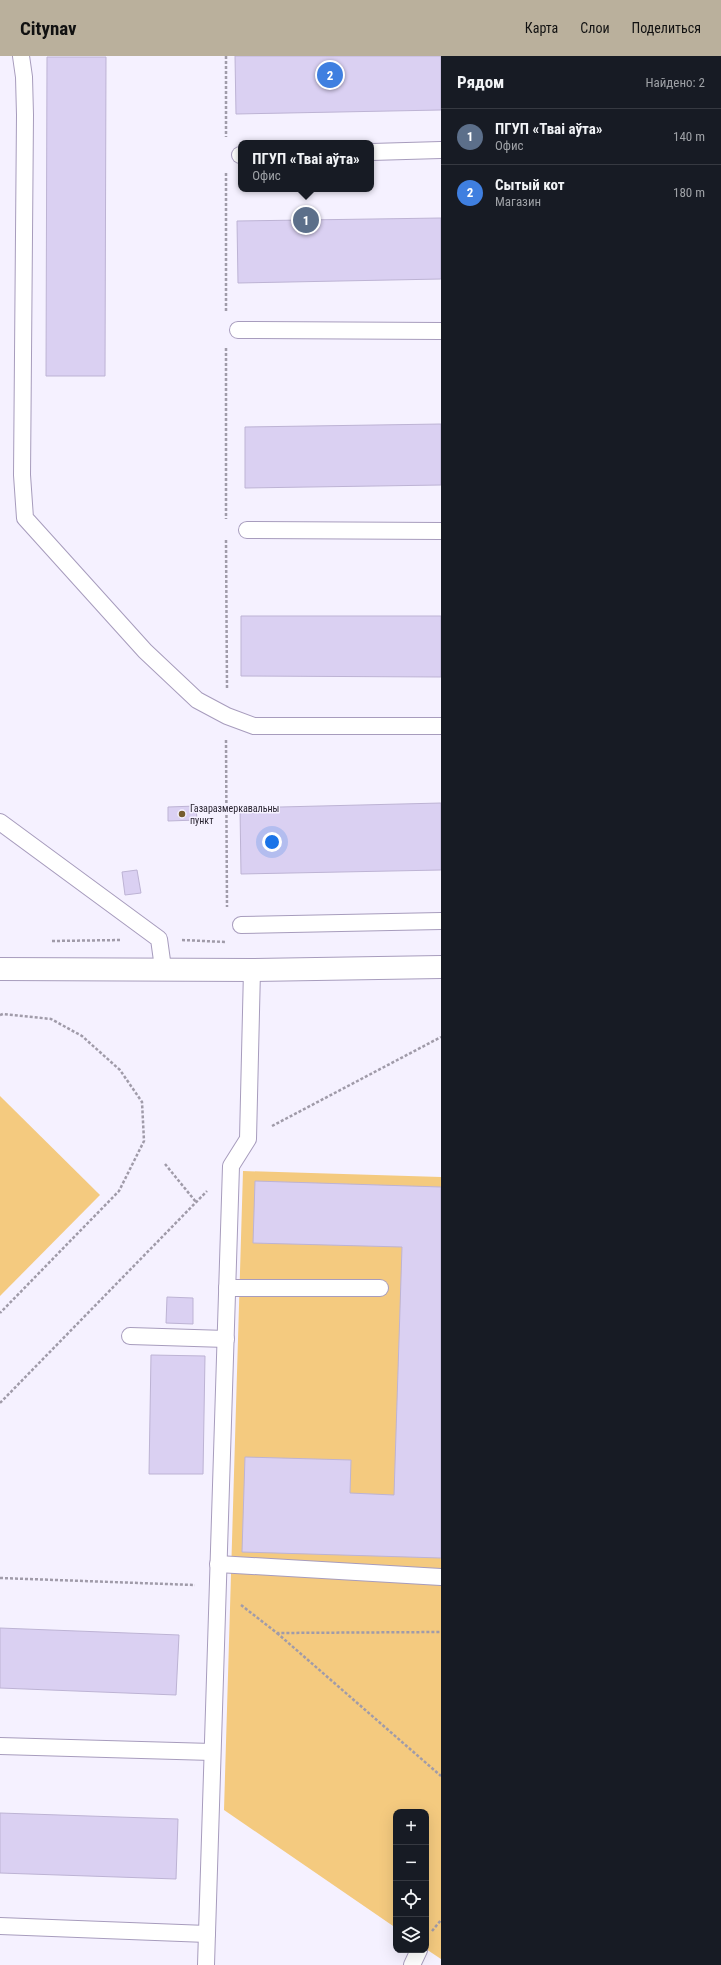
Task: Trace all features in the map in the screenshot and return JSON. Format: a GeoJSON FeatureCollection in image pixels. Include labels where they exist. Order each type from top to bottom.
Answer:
{"type":"FeatureCollection","features":[{"type":"Feature","properties":{"kind":"street"},"geometry":{"type":"LineString","coordinates":[[0,969],[162,968],[252,970],[441,967]]}},
{"type":"Feature","properties":{"kind":"lane"},"geometry":{"type":"LineString","coordinates":[[21,56],[24,77],[25,115],[22,475],[25,518],[145,651],[198,700],[227,716],[254,726],[441,726]]}},
{"type":"Feature","properties":{"kind":"lane"},"geometry":{"type":"LineString","coordinates":[[374,152],[441,150]]}},
{"type":"Feature","properties":{"kind":"lane"},"geometry":{"type":"LineString","coordinates":[[238,330],[441,330]]}},
{"type":"Feature","properties":{"kind":"lane"},"geometry":{"type":"LineString","coordinates":[[247,530],[441,531]]}},
{"type":"Feature","properties":{"kind":"lane"},"geometry":{"type":"LineString","coordinates":[[0,822],[159,940],[162,968]]}},
{"type":"Feature","properties":{"kind":"lane"},"geometry":{"type":"LineString","coordinates":[[241,925],[441,921]]}},
{"type":"Feature","properties":{"kind":"lane"},"geometry":{"type":"LineString","coordinates":[[206,1965],[231,1166],[248,1139],[252,970]]}},
{"type":"Feature","properties":{"kind":"lane"},"geometry":{"type":"LineString","coordinates":[[227,1288],[380,1288]]}},
{"type":"Feature","properties":{"kind":"lane"},"geometry":{"type":"LineString","coordinates":[[130,1336],[226,1339]]}},
{"type":"Feature","properties":{"kind":"lane"},"geometry":{"type":"LineString","coordinates":[[218,1564],[441,1577]]}},
{"type":"Feature","properties":{"kind":"lane"},"geometry":{"type":"LineString","coordinates":[[0,1746],[212,1752]]}},
{"type":"Feature","properties":{"kind":"lane"},"geometry":{"type":"LineString","coordinates":[[0,1926],[206,1934]]}},
{"type":"Feature","properties":{"kind":"lane"},"geometry":{"type":"LineString","coordinates":[[412,1965],[418,1953]]}},
{"type":"Feature","properties":{"kind":"path"},"geometry":{"type":"LineString","coordinates":[[226,56],[226,139]]}},
{"type":"Feature","properties":{"kind":"path"},"geometry":{"type":"LineString","coordinates":[[226,170],[226,314]]}},
{"type":"Feature","properties":{"kind":"path"},"geometry":{"type":"LineString","coordinates":[[226,346],[226,522]]}},
{"type":"Feature","properties":{"kind":"path"},"geometry":{"type":"LineString","coordinates":[[226,536],[227,716]]}},
{"type":"Feature","properties":{"kind":"path"},"geometry":{"type":"LineString","coordinates":[[226,742],[227,910]]}},
{"type":"Feature","properties":{"kind":"path"},"geometry":{"type":"LineString","coordinates":[[48,941],[159,940],[227,942],[227,936]]}},
{"type":"Feature","properties":{"kind":"path"},"geometry":{"type":"LineString","coordinates":[[0,1015],[3,1014],[51,1020],[82,1036],[120,1070],[142,1102],[144,1141],[119,1191],[0,1313]]}},
{"type":"Feature","properties":{"kind":"path"},"geometry":{"type":"LineString","coordinates":[[248,1139],[441,1037]]}},
{"type":"Feature","properties":{"kind":"path"},"geometry":{"type":"LineString","coordinates":[[165,1164],[196,1202]]}},
{"type":"Feature","properties":{"kind":"path"},"geometry":{"type":"LineString","coordinates":[[0,1403],[231,1166]]}},
{"type":"Feature","properties":{"kind":"path"},"geometry":{"type":"LineString","coordinates":[[277,1633],[441,1776]]}},
{"type":"Feature","properties":{"kind":"path"},"geometry":{"type":"LineString","coordinates":[[430,1934],[441,1920]]}},
{"type":"Feature","properties":{"kind":"shaded area"},"geometry":{"type":"Polygon","coordinates":[[[0,1096],[100,1195],[0,1296],[0,1096]]]}},
{"type":"Feature","properties":{"kind":"shaded area"},"geometry":{"type":"Polygon","coordinates":[[[243,1171],[441,1177],[441,1959],[429,1951],[429,1809],[393,1809],[393,1926],[224,1810],[243,1171]]]}},
{"type":"Feature","properties":{"kind":"building"},"geometry":{"type":"Polygon","coordinates":[[[235,56],[441,56],[441,110],[236,114],[235,56]]]}},
{"type":"Feature","properties":{"kind":"building"},"geometry":{"type":"Polygon","coordinates":[[[47,57],[106,57],[105,376],[46,376],[47,57]]]}},
{"type":"Feature","properties":{"kind":"building"},"geometry":{"type":"Polygon","coordinates":[[[441,218],[441,279],[238,283],[237,221],[441,218]]]}},
{"type":"Feature","properties":{"kind":"building"},"geometry":{"type":"Polygon","coordinates":[[[441,424],[441,485],[245,488],[245,427],[441,424]]]}},
{"type":"Feature","properties":{"kind":"building"},"geometry":{"type":"Polygon","coordinates":[[[241,616],[441,616],[441,677],[241,676],[241,616]]]}},
{"type":"Feature","properties":{"kind":"building"},"geometry":{"type":"Polygon","coordinates":[[[441,803],[441,870],[241,874],[240,808],[441,803]]]}},
{"type":"Feature","properties":{"kind":"building","name":"Газаразмеркавальны пункт"},"geometry":{"type":"Polygon","coordinates":[[[196,806],[197,820],[168,821],[168,807],[196,806]]]}},
{"type":"Feature","properties":{"kind":"building"},"geometry":{"type":"Polygon","coordinates":[[[137,870],[141,893],[125,895],[122,872],[137,870]]]}},
{"type":"Feature","properties":{"kind":"building"},"geometry":{"type":"Polygon","coordinates":[[[255,1181],[441,1187],[441,1558],[242,1552],[245,1457],[351,1460],[350,1493],[394,1495],[402,1247],[253,1243],[255,1181]]]}},
{"type":"Feature","properties":{"kind":"building"},"geometry":{"type":"Polygon","coordinates":[[[167,1297],[193,1298],[193,1324],[166,1323],[167,1297]]]}},
{"type":"Feature","properties":{"kind":"building"},"geometry":{"type":"Polygon","coordinates":[[[151,1355],[205,1356],[203,1474],[149,1474],[151,1355]]]}},
{"type":"Feature","properties":{"kind":"building"},"geometry":{"type":"Polygon","coordinates":[[[0,1628],[179,1635],[176,1695],[0,1688],[0,1628]]]}},
{"type":"Feature","properties":{"kind":"building"},"geometry":{"type":"Polygon","coordinates":[[[0,1813],[178,1819],[176,1879],[0,1873],[0,1813]]]}},
{"type":"Feature","properties":{"kind":"place","name":"Сытый кот"},"geometry":{"type":"Point","coordinates":[330,75]}},
{"type":"Feature","properties":{"kind":"place","name":"ПГУП «Тваі аўта»"},"geometry":{"type":"Point","coordinates":[306,220]}},
{"type":"Feature","properties":{"kind":"place","name":"Газаразмеркавальны пункт"},"geometry":{"type":"Point","coordinates":[182,814]}}]}
